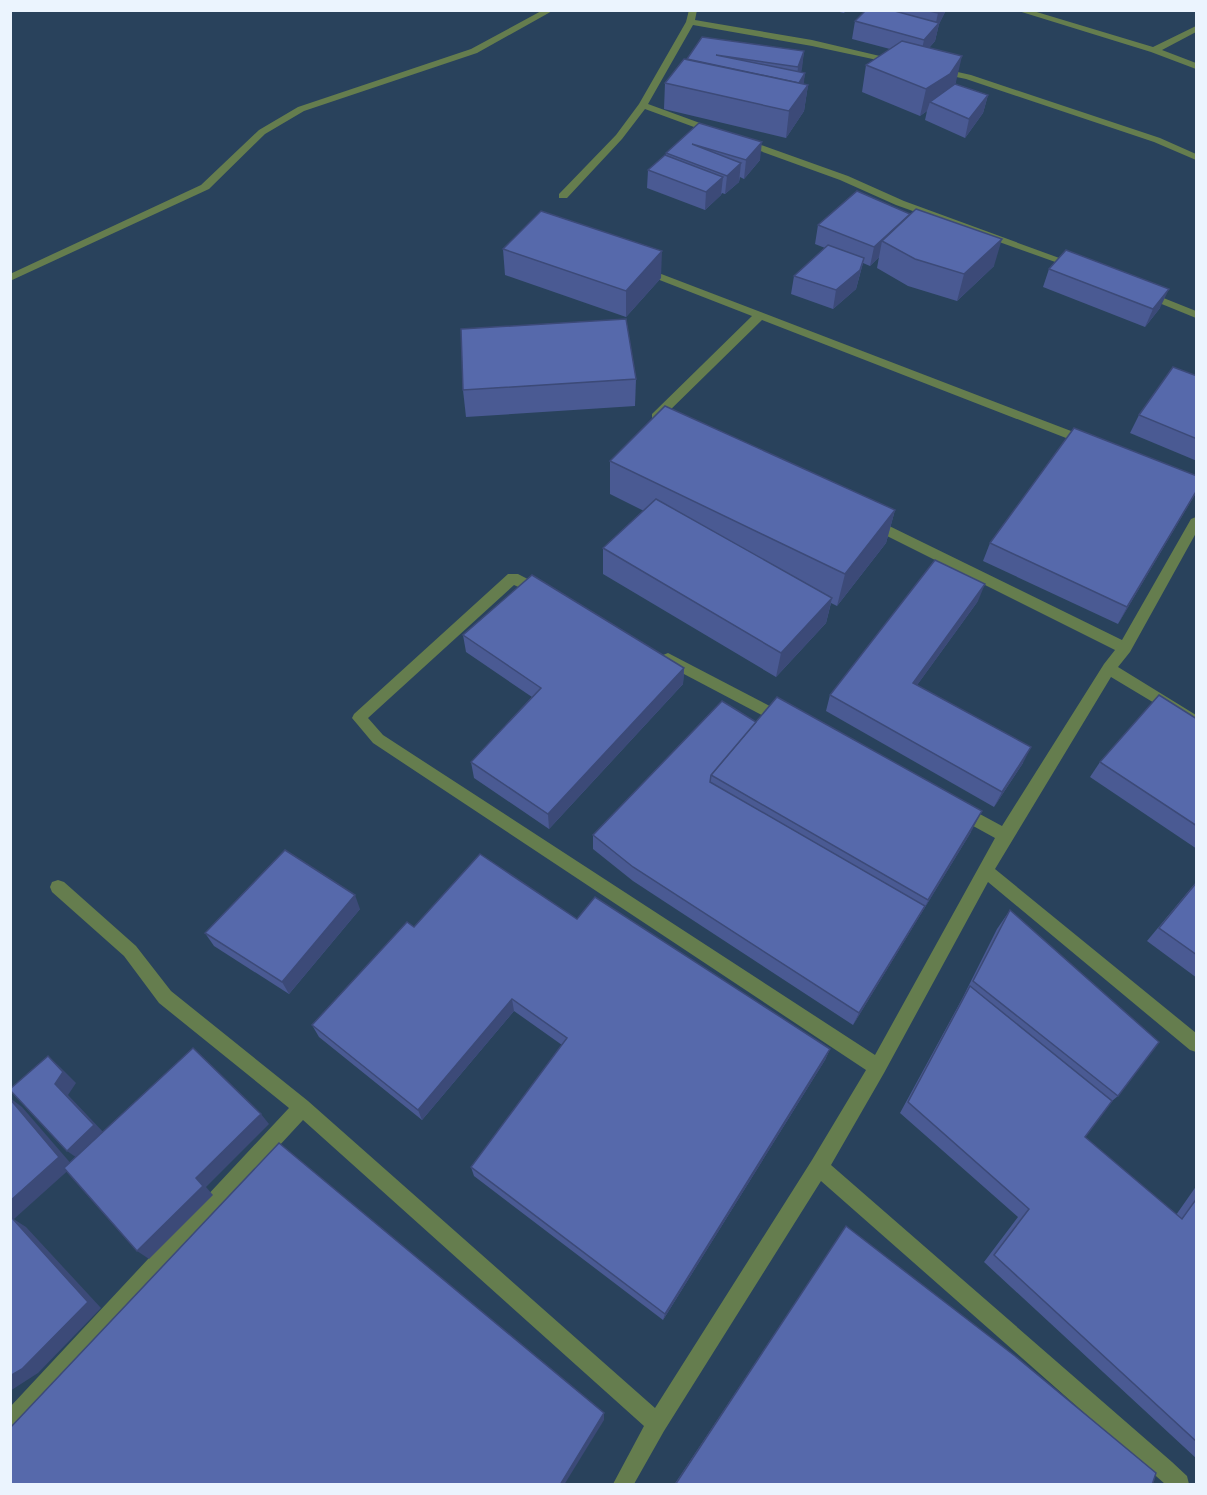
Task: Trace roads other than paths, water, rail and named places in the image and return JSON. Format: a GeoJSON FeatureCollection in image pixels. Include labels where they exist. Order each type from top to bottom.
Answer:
{"type":"FeatureCollection","features":[{"type":"Feature","properties":{"kind":"street"},"geometry":{"type":"LineString","coordinates":[[10,278],[205,187],[262,132],[301,109],[474,51],[550,10]]}},
{"type":"Feature","properties":{"kind":"street"},"geometry":{"type":"LineString","coordinates":[[563,196],[619,137],[643,105],[690,22],[693,10]]}},
{"type":"Feature","properties":{"kind":"street"},"geometry":{"type":"LineString","coordinates":[[1019,10],[1154,50],[1197,66]]}},
{"type":"Feature","properties":{"kind":"street"},"geometry":{"type":"LineString","coordinates":[[690,22],[812,43],[901,62]]}},
{"type":"Feature","properties":{"kind":"street"},"geometry":{"type":"LineString","coordinates":[[1154,50],[1197,28]]}},
{"type":"Feature","properties":{"kind":"street"},"geometry":{"type":"LineString","coordinates":[[934,70],[968,77],[1157,140],[1197,157]]}},
{"type":"Feature","properties":{"kind":"street"},"geometry":{"type":"LineString","coordinates":[[643,105],[844,178],[900,203],[1083,268]]}},
{"type":"Feature","properties":{"kind":"street"},"geometry":{"type":"LineString","coordinates":[[628,264],[1098,447]]}},
{"type":"Feature","properties":{"kind":"street"},"geometry":{"type":"LineString","coordinates":[[1135,289],[1197,315]]}},
{"type":"Feature","properties":{"kind":"street"},"geometry":{"type":"LineString","coordinates":[[677,428],[656,417],[760,315]]}},
{"type":"Feature","properties":{"kind":"street"},"geometry":{"type":"LineString","coordinates":[[859,517],[1125,648]]}},
{"type":"Feature","properties":{"kind":"street"},"geometry":{"type":"LineString","coordinates":[[623,1485],[657,1424],[819,1167],[878,1067],[1005,835],[1109,668],[1125,648],[1197,522]]}},
{"type":"Feature","properties":{"kind":"street"},"geometry":{"type":"LineString","coordinates":[[555,600],[513,578],[359,718],[378,738],[878,1067]]}},
{"type":"Feature","properties":{"kind":"street"},"geometry":{"type":"LineString","coordinates":[[660,655],[796,726]]}},
{"type":"Feature","properties":{"kind":"street"},"geometry":{"type":"LineString","coordinates":[[1109,668],[1197,722]]}},
{"type":"Feature","properties":{"kind":"street"},"geometry":{"type":"LineString","coordinates":[[942,802],[1005,835]]}},
{"type":"Feature","properties":{"kind":"street"},"geometry":{"type":"LineString","coordinates":[[985,870],[1197,1044]]}},
{"type":"Feature","properties":{"kind":"street"},"geometry":{"type":"LineString","coordinates":[[58,887],[130,951],[165,997],[302,1107],[657,1424]]}},
{"type":"Feature","properties":{"kind":"street"},"geometry":{"type":"LineString","coordinates":[[10,1423],[302,1107]]}},
{"type":"Feature","properties":{"kind":"street"},"geometry":{"type":"LineString","coordinates":[[819,1167],[1168,1480]]}}]}
